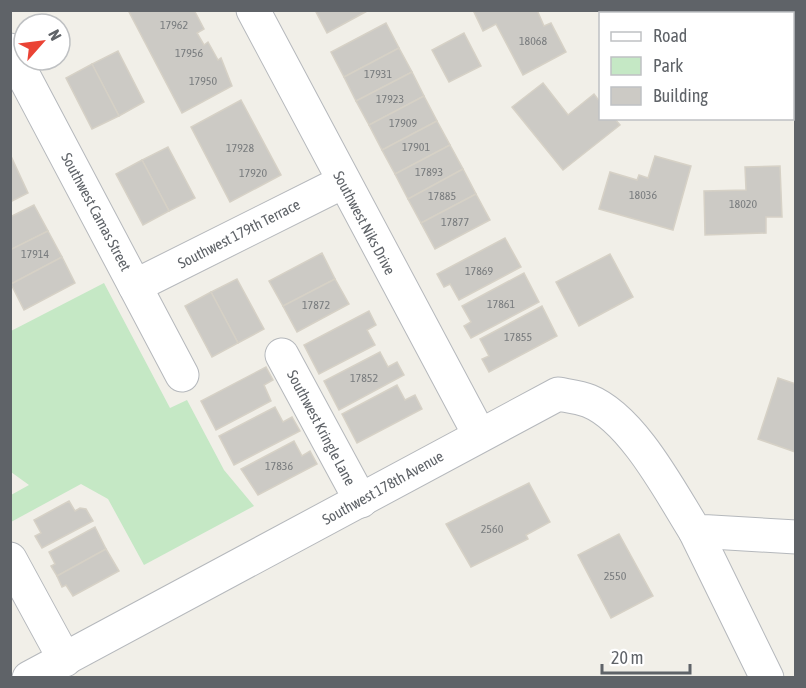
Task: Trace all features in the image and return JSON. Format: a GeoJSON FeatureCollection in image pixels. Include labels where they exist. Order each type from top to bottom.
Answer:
{"type":"FeatureCollection","features":[{"type":"Feature","properties":{"kind":"street","name":"Southwest Niks Drive"},"geometry":{"type":"LineString","coordinates":[[253,10],[479,434]]}},
{"type":"Feature","properties":{"kind":"street","name":"Southwest Camas Street"},"geometry":{"type":"LineString","coordinates":[[10,50],[182,375]]}},
{"type":"Feature","properties":{"kind":"street","name":"Southwest 179th Terrace"},"geometry":{"type":"LineString","coordinates":[[135,286],[343,182]]}},
{"type":"Feature","properties":{"kind":"street","name":"Southwest Kringle Lane"},"geometry":{"type":"LineString","coordinates":[[282,355],[361,501]]}},
{"type":"Feature","properties":{"kind":"street","name":"Southwest 178th Avenue"},"geometry":{"type":"LineString","coordinates":[[28,678],[361,501],[479,434],[558,394],[590,401],[617,420],[650,459],[695,531],[767,678]]}},
{"type":"Feature","properties":{"kind":"street"},"geometry":{"type":"LineString","coordinates":[[695,531],[795,537]]}},
{"type":"Feature","properties":{"kind":"street"},"geometry":{"type":"LineString","coordinates":[[10,559],[65,660]]}},
{"type":"Feature","properties":{"kind":"green space"},"geometry":{"type":"Polygon","coordinates":[[[104,283],[170,408],[187,400],[224,470],[254,506],[144,565],[108,499],[81,484],[11,522],[11,495],[29,485],[11,472],[11,331],[104,283]]]}},
{"type":"Feature","properties":{"kind":"building"},"geometry":{"type":"Polygon","coordinates":[[[128,10],[194,10],[204,29],[197,33],[204,45],[208,42],[218,60],[221,58],[232,86],[182,113],[128,10]]]}},
{"type":"Feature","properties":{"kind":"building"},"geometry":{"type":"Polygon","coordinates":[[[315,10],[369,10],[327,33],[315,10]]]}},
{"type":"Feature","properties":{"kind":"building"},"geometry":{"type":"Polygon","coordinates":[[[473,10],[537,10],[544,26],[551,23],[566,52],[523,75],[496,24],[483,31],[473,10]]]}},
{"type":"Feature","properties":{"kind":"building"},"geometry":{"type":"Polygon","coordinates":[[[707,10],[782,10],[779,12],[708,12],[707,10]]]}},
{"type":"Feature","properties":{"kind":"building"},"geometry":{"type":"Polygon","coordinates":[[[386,23],[399,48],[344,77],[331,52],[386,23]]]}},
{"type":"Feature","properties":{"kind":"building"},"geometry":{"type":"Polygon","coordinates":[[[464,33],[481,66],[449,82],[432,50],[464,33]]]}},
{"type":"Feature","properties":{"kind":"building"},"geometry":{"type":"Polygon","coordinates":[[[399,48],[412,72],[356,101],[344,77],[399,48]]]}},
{"type":"Feature","properties":{"kind":"building"},"geometry":{"type":"Polygon","coordinates":[[[118,51],[144,102],[119,116],[92,64],[118,51]]]}},
{"type":"Feature","properties":{"kind":"building"},"geometry":{"type":"Polygon","coordinates":[[[92,64],[119,116],[92,129],[66,78],[92,64]]]}},
{"type":"Feature","properties":{"kind":"building"},"geometry":{"type":"Polygon","coordinates":[[[412,72],[424,96],[369,125],[356,101],[412,72]]]}},
{"type":"Feature","properties":{"kind":"building"},"geometry":{"type":"Polygon","coordinates":[[[543,83],[568,115],[594,94],[599,101],[599,120],[616,120],[620,125],[563,170],[512,107],[543,83]]]}},
{"type":"Feature","properties":{"kind":"building"},"geometry":{"type":"Polygon","coordinates":[[[424,96],[437,121],[382,150],[369,125],[424,96]]]}},
{"type":"Feature","properties":{"kind":"building"},"geometry":{"type":"Polygon","coordinates":[[[241,100],[281,175],[230,202],[191,127],[241,100]]]}},
{"type":"Feature","properties":{"kind":"building"},"geometry":{"type":"Polygon","coordinates":[[[437,121],[450,145],[395,174],[382,150],[437,121]]]}},
{"type":"Feature","properties":{"kind":"building"},"geometry":{"type":"Polygon","coordinates":[[[450,145],[463,169],[408,199],[395,174],[450,145]]]}},
{"type":"Feature","properties":{"kind":"building"},"geometry":{"type":"Polygon","coordinates":[[[168,147],[195,198],[169,211],[142,160],[168,147]]]}},
{"type":"Feature","properties":{"kind":"building"},"geometry":{"type":"Polygon","coordinates":[[[10,154],[28,193],[10,202],[10,154]]]}},
{"type":"Feature","properties":{"kind":"building"},"geometry":{"type":"Polygon","coordinates":[[[655,156],[691,166],[673,230],[599,209],[610,172],[637,180],[639,175],[648,178],[655,156]]]}},
{"type":"Feature","properties":{"kind":"building"},"geometry":{"type":"Polygon","coordinates":[[[142,160],[169,211],[143,225],[116,174],[142,160]]]}},
{"type":"Feature","properties":{"kind":"building"},"geometry":{"type":"Polygon","coordinates":[[[780,166],[782,217],[766,217],[766,233],[705,235],[704,191],[746,190],[745,167],[780,166]]]}},
{"type":"Feature","properties":{"kind":"building"},"geometry":{"type":"Polygon","coordinates":[[[463,169],[476,194],[421,223],[408,199],[463,169]]]}},
{"type":"Feature","properties":{"kind":"building"},"geometry":{"type":"Polygon","coordinates":[[[476,194],[490,220],[435,249],[421,223],[476,194]]]}},
{"type":"Feature","properties":{"kind":"building"},"geometry":{"type":"Polygon","coordinates":[[[34,205],[48,231],[10,250],[10,217],[34,205]]]}},
{"type":"Feature","properties":{"kind":"building"},"geometry":{"type":"Polygon","coordinates":[[[48,231],[62,257],[11,284],[10,250],[48,231]]]}},
{"type":"Feature","properties":{"kind":"building"},"geometry":{"type":"Polygon","coordinates":[[[505,238],[521,267],[459,300],[450,284],[444,287],[437,274],[505,238]]]}},
{"type":"Feature","properties":{"kind":"building"},"geometry":{"type":"Polygon","coordinates":[[[322,253],[335,279],[283,306],[269,281],[322,253]]]}},
{"type":"Feature","properties":{"kind":"building"},"geometry":{"type":"Polygon","coordinates":[[[610,254],[633,297],[579,326],[556,282],[610,254]]]}},
{"type":"Feature","properties":{"kind":"building"},"geometry":{"type":"Polygon","coordinates":[[[62,257],[75,283],[24,310],[11,284],[62,257]]]}},
{"type":"Feature","properties":{"kind":"building"},"geometry":{"type":"Polygon","coordinates":[[[524,273],[539,302],[471,338],[464,326],[471,322],[462,306],[524,273]]]}},
{"type":"Feature","properties":{"kind":"building"},"geometry":{"type":"Polygon","coordinates":[[[237,279],[264,329],[238,343],[211,292],[237,279]]]}},
{"type":"Feature","properties":{"kind":"building"},"geometry":{"type":"Polygon","coordinates":[[[335,279],[349,304],[297,332],[283,306],[335,279]]]}},
{"type":"Feature","properties":{"kind":"building"},"geometry":{"type":"Polygon","coordinates":[[[211,292],[238,343],[212,357],[185,306],[211,292]]]}},
{"type":"Feature","properties":{"kind":"building"},"geometry":{"type":"Polygon","coordinates":[[[542,306],[557,336],[489,372],[482,359],[489,356],[480,339],[542,306]]]}},
{"type":"Feature","properties":{"kind":"building"},"geometry":{"type":"Polygon","coordinates":[[[369,311],[376,325],[367,330],[375,345],[319,374],[304,345],[369,311]]]}},
{"type":"Feature","properties":{"kind":"building"},"geometry":{"type":"Polygon","coordinates":[[[380,352],[388,367],[397,362],[404,375],[339,410],[324,381],[380,352]]]}},
{"type":"Feature","properties":{"kind":"building"},"geometry":{"type":"Polygon","coordinates":[[[266,367],[273,380],[264,385],[271,401],[216,430],[201,401],[266,367]]]}},
{"type":"Feature","properties":{"kind":"building"},"geometry":{"type":"Polygon","coordinates":[[[778,378],[796,384],[795,452],[758,439],[778,378]]]}},
{"type":"Feature","properties":{"kind":"building"},"geometry":{"type":"Polygon","coordinates":[[[397,385],[405,400],[415,395],[422,409],[357,443],[342,414],[397,385]]]}},
{"type":"Feature","properties":{"kind":"building"},"geometry":{"type":"Polygon","coordinates":[[[275,407],[283,422],[292,417],[300,431],[234,465],[219,436],[275,407]]]}},
{"type":"Feature","properties":{"kind":"building"},"geometry":{"type":"Polygon","coordinates":[[[294,441],[302,456],[310,451],[317,464],[258,495],[241,469],[294,441]]]}},
{"type":"Feature","properties":{"kind":"building"},"geometry":{"type":"Polygon","coordinates":[[[529,483],[550,522],[526,535],[528,539],[471,567],[446,524],[529,483]]]}},
{"type":"Feature","properties":{"kind":"building"},"geometry":{"type":"Polygon","coordinates":[[[69,501],[75,511],[80,508],[86,509],[93,521],[42,548],[35,536],[41,533],[34,520],[69,501]]]}},
{"type":"Feature","properties":{"kind":"building"},"geometry":{"type":"Polygon","coordinates":[[[95,527],[106,549],[57,576],[51,566],[55,564],[49,552],[95,527]]]}},
{"type":"Feature","properties":{"kind":"building"},"geometry":{"type":"Polygon","coordinates":[[[619,534],[653,596],[611,618],[578,555],[619,534]]]}},
{"type":"Feature","properties":{"kind":"building"},"geometry":{"type":"Polygon","coordinates":[[[106,549],[119,571],[73,596],[66,585],[62,587],[57,576],[106,549]]]}}]}
